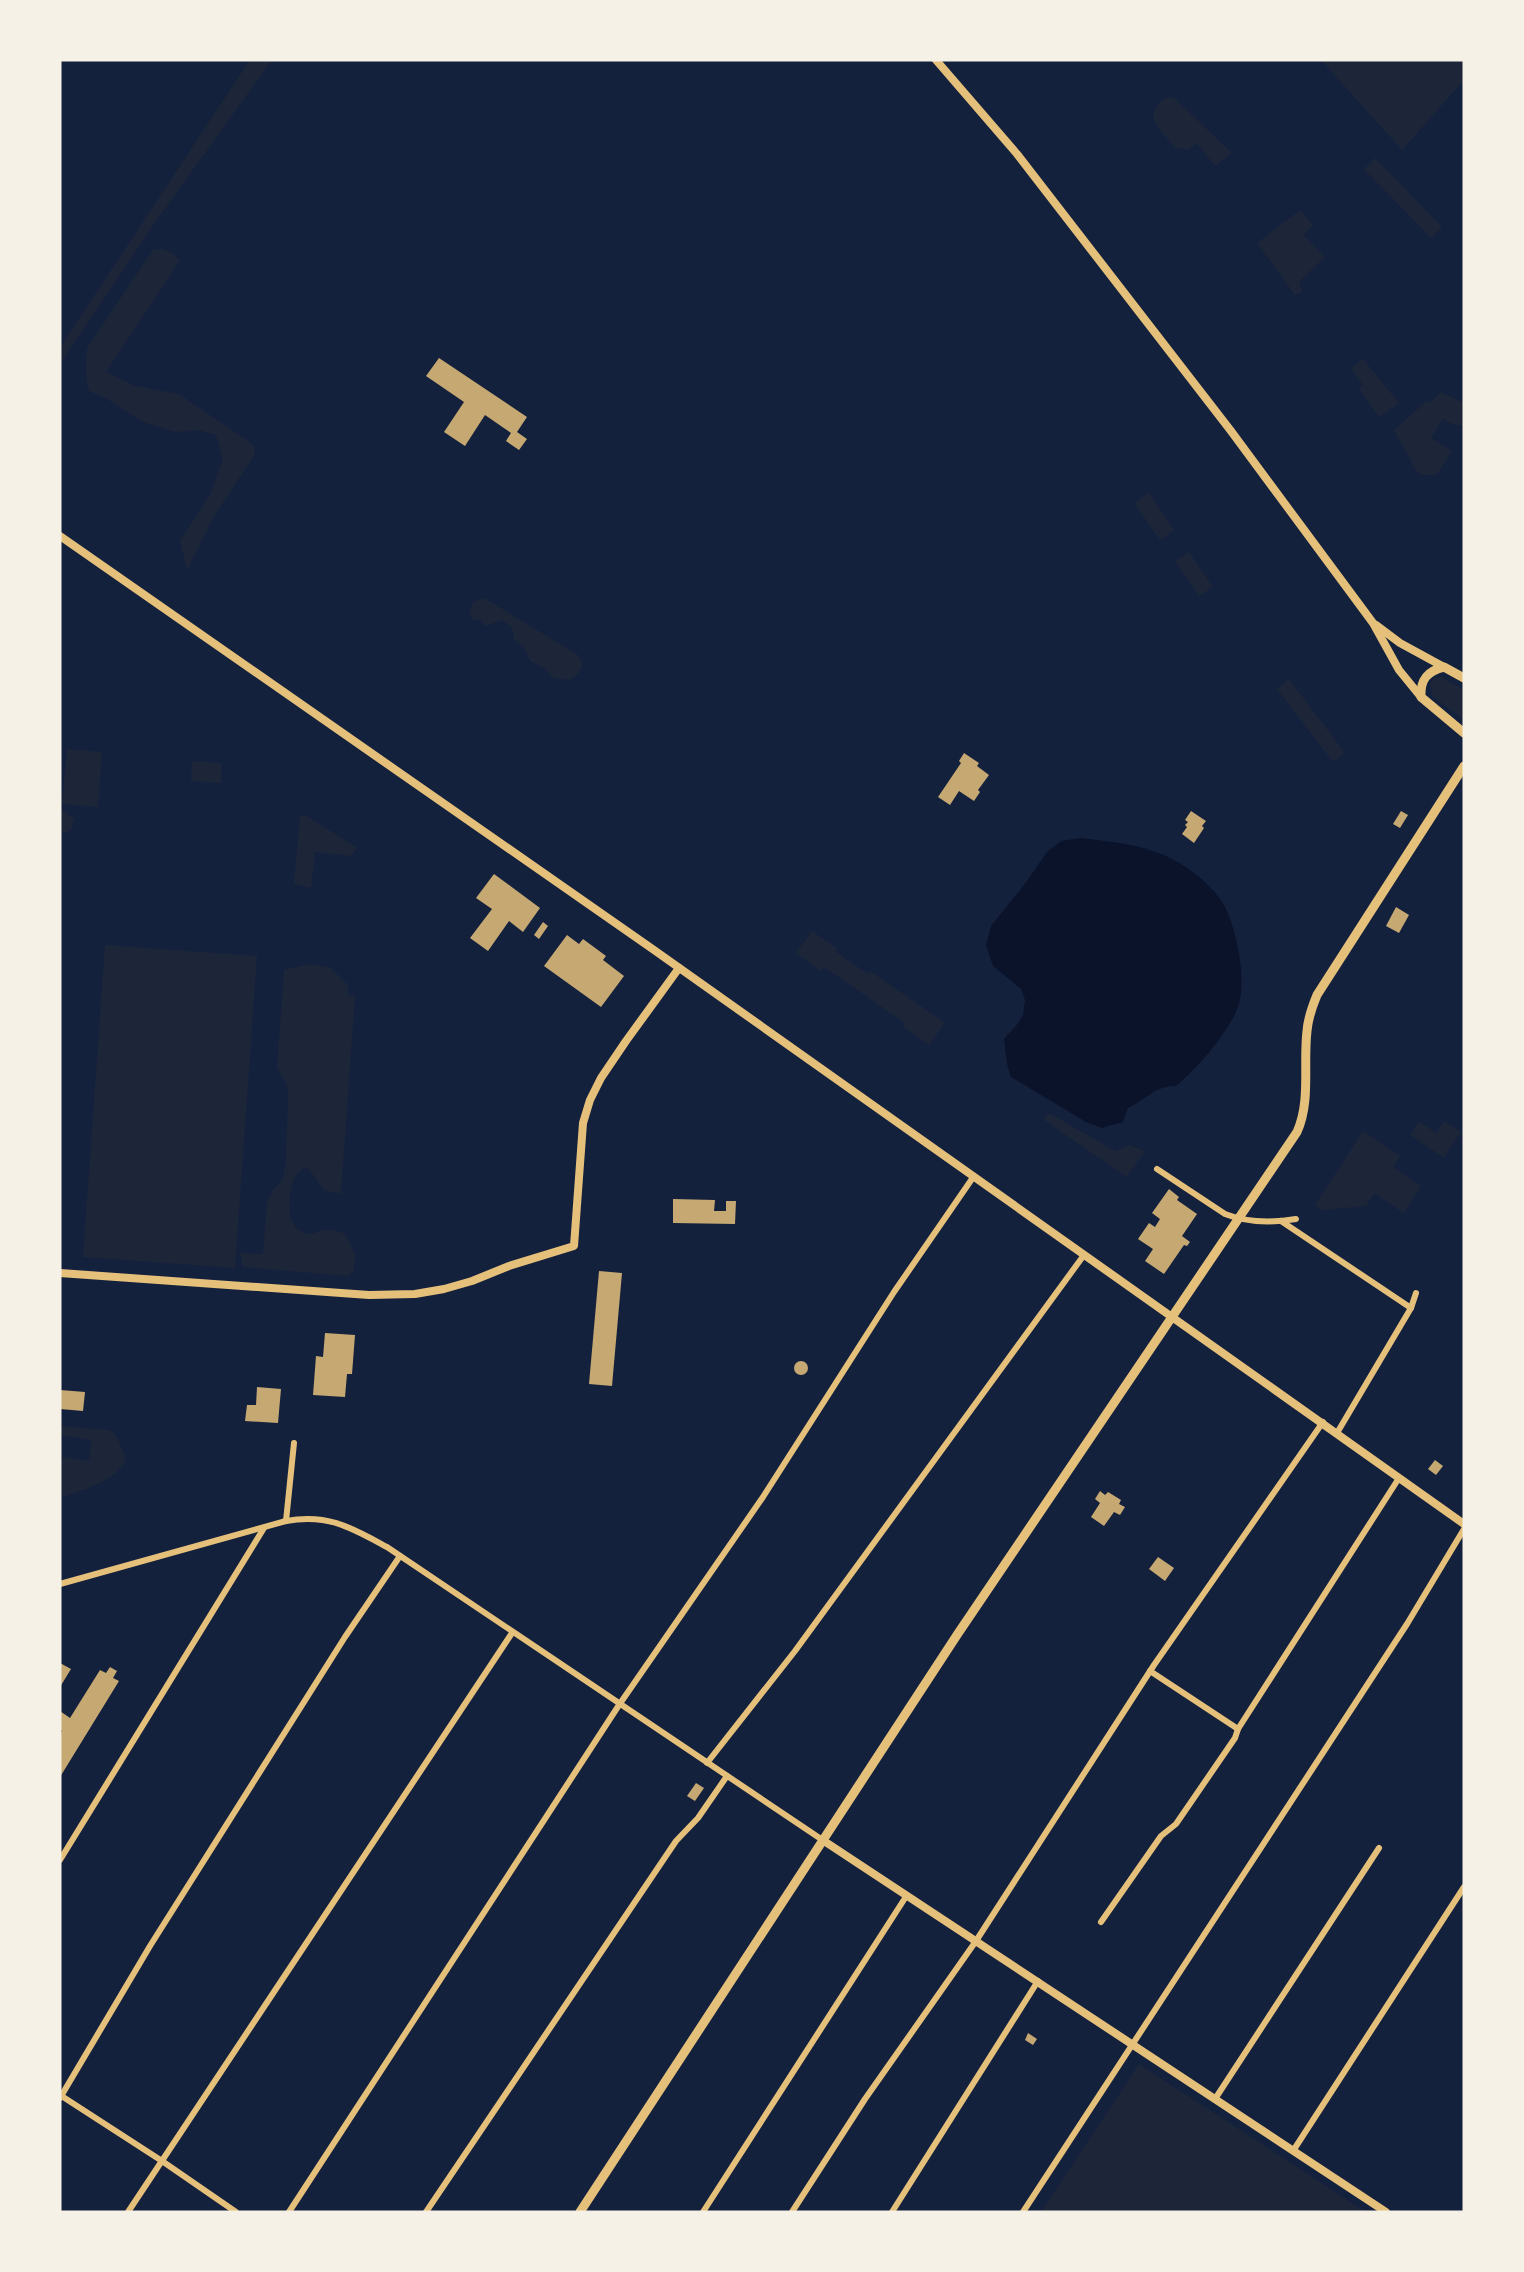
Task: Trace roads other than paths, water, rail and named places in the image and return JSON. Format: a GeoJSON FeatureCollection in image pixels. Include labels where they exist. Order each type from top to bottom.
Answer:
{"type":"FeatureCollection","features":[{"type":"Feature","properties":{"kind":"main road"},"geometry":{"type":"LineString","coordinates":[[936,60],[1017,154],[1107,268],[1373,623],[1400,670],[1421,698],[1464,733]]}},
{"type":"Feature","properties":{"kind":"main road"},"geometry":{"type":"LineString","coordinates":[[60,536],[679,968],[1464,1524]]}},
{"type":"Feature","properties":{"kind":"main road"},"geometry":{"type":"LineString","coordinates":[[1373,623],[1400,643],[1464,678]]}},
{"type":"Feature","properties":{"kind":"main road"},"geometry":{"type":"LineString","coordinates":[[1421,698],[1420,687],[1425,676],[1433,669],[1444,667]]}},
{"type":"Feature","properties":{"kind":"main road"},"geometry":{"type":"LineString","coordinates":[[580,2212],[957,1635],[1297,1132],[1303,1118],[1306,1033],[1310,1011],[1317,995],[1464,766]]}},
{"type":"Feature","properties":{"kind":"street"},"geometry":{"type":"LineString","coordinates":[[60,1273],[369,1295],[415,1294],[463,1284],[574,1245],[583,1123],[590,1100],[601,1078],[679,968]]}},
{"type":"Feature","properties":{"kind":"street"},"geometry":{"type":"LineString","coordinates":[[1157,1169],[1225,1214],[1237,1219],[1249,1221],[1296,1219]]}},
{"type":"Feature","properties":{"kind":"street"},"geometry":{"type":"LineString","coordinates":[[289,2212],[619,1705],[763,1497],[894,1292],[974,1176]]}},
{"type":"Feature","properties":{"kind":"street"},"geometry":{"type":"LineString","coordinates":[[1281,1221],[1411,1308]]}},
{"type":"Feature","properties":{"kind":"street"},"geometry":{"type":"LineString","coordinates":[[707,1763],[795,1651],[1084,1255]]}},
{"type":"Feature","properties":{"kind":"street"},"geometry":{"type":"LineString","coordinates":[[1337,1432],[1411,1308],[1416,1293]]}},
{"type":"Feature","properties":{"kind":"street"},"geometry":{"type":"LineString","coordinates":[[792,2212],[865,2099],[976,1941],[1150,1671],[1323,1422]]}},
{"type":"Feature","properties":{"kind":"street"},"geometry":{"type":"LineString","coordinates":[[286,1521],[294,1443]]}},
{"type":"Feature","properties":{"kind":"street"},"geometry":{"type":"LineString","coordinates":[[1101,1922],[1161,1836],[1176,1824],[1235,1738],[1238,1729],[1399,1478]]}},
{"type":"Feature","properties":{"kind":"street"},"geometry":{"type":"LineString","coordinates":[[60,1584],[286,1521],[311,1518],[336,1522],[358,1531],[400,1556],[619,1705],[1386,2212]]}},
{"type":"Feature","properties":{"kind":"street"},"geometry":{"type":"LineString","coordinates":[[60,1860],[264,1527]]}},
{"type":"Feature","properties":{"kind":"street"},"geometry":{"type":"LineString","coordinates":[[1023,2212],[1407,1624],[1464,1529]]}},
{"type":"Feature","properties":{"kind":"street"},"geometry":{"type":"LineString","coordinates":[[236,2212],[162,2161],[60,2097],[150,1946],[345,1637],[400,1556]]}},
{"type":"Feature","properties":{"kind":"street"},"geometry":{"type":"LineString","coordinates":[[128,2212],[512,1633]]}},
{"type":"Feature","properties":{"kind":"street"},"geometry":{"type":"LineString","coordinates":[[1150,1671],[1238,1729]]}},
{"type":"Feature","properties":{"kind":"street"},"geometry":{"type":"LineString","coordinates":[[426,2212],[676,1841],[698,1818],[727,1776]]}},
{"type":"Feature","properties":{"kind":"street"},"geometry":{"type":"LineString","coordinates":[[1215,2098],[1379,1848]]}},
{"type":"Feature","properties":{"kind":"street"},"geometry":{"type":"LineString","coordinates":[[1293,2151],[1464,1887]]}},
{"type":"Feature","properties":{"kind":"street"},"geometry":{"type":"LineString","coordinates":[[703,2212],[907,1895]]}},
{"type":"Feature","properties":{"kind":"street"},"geometry":{"type":"LineString","coordinates":[[892,2212],[1038,1981]]}}]}
